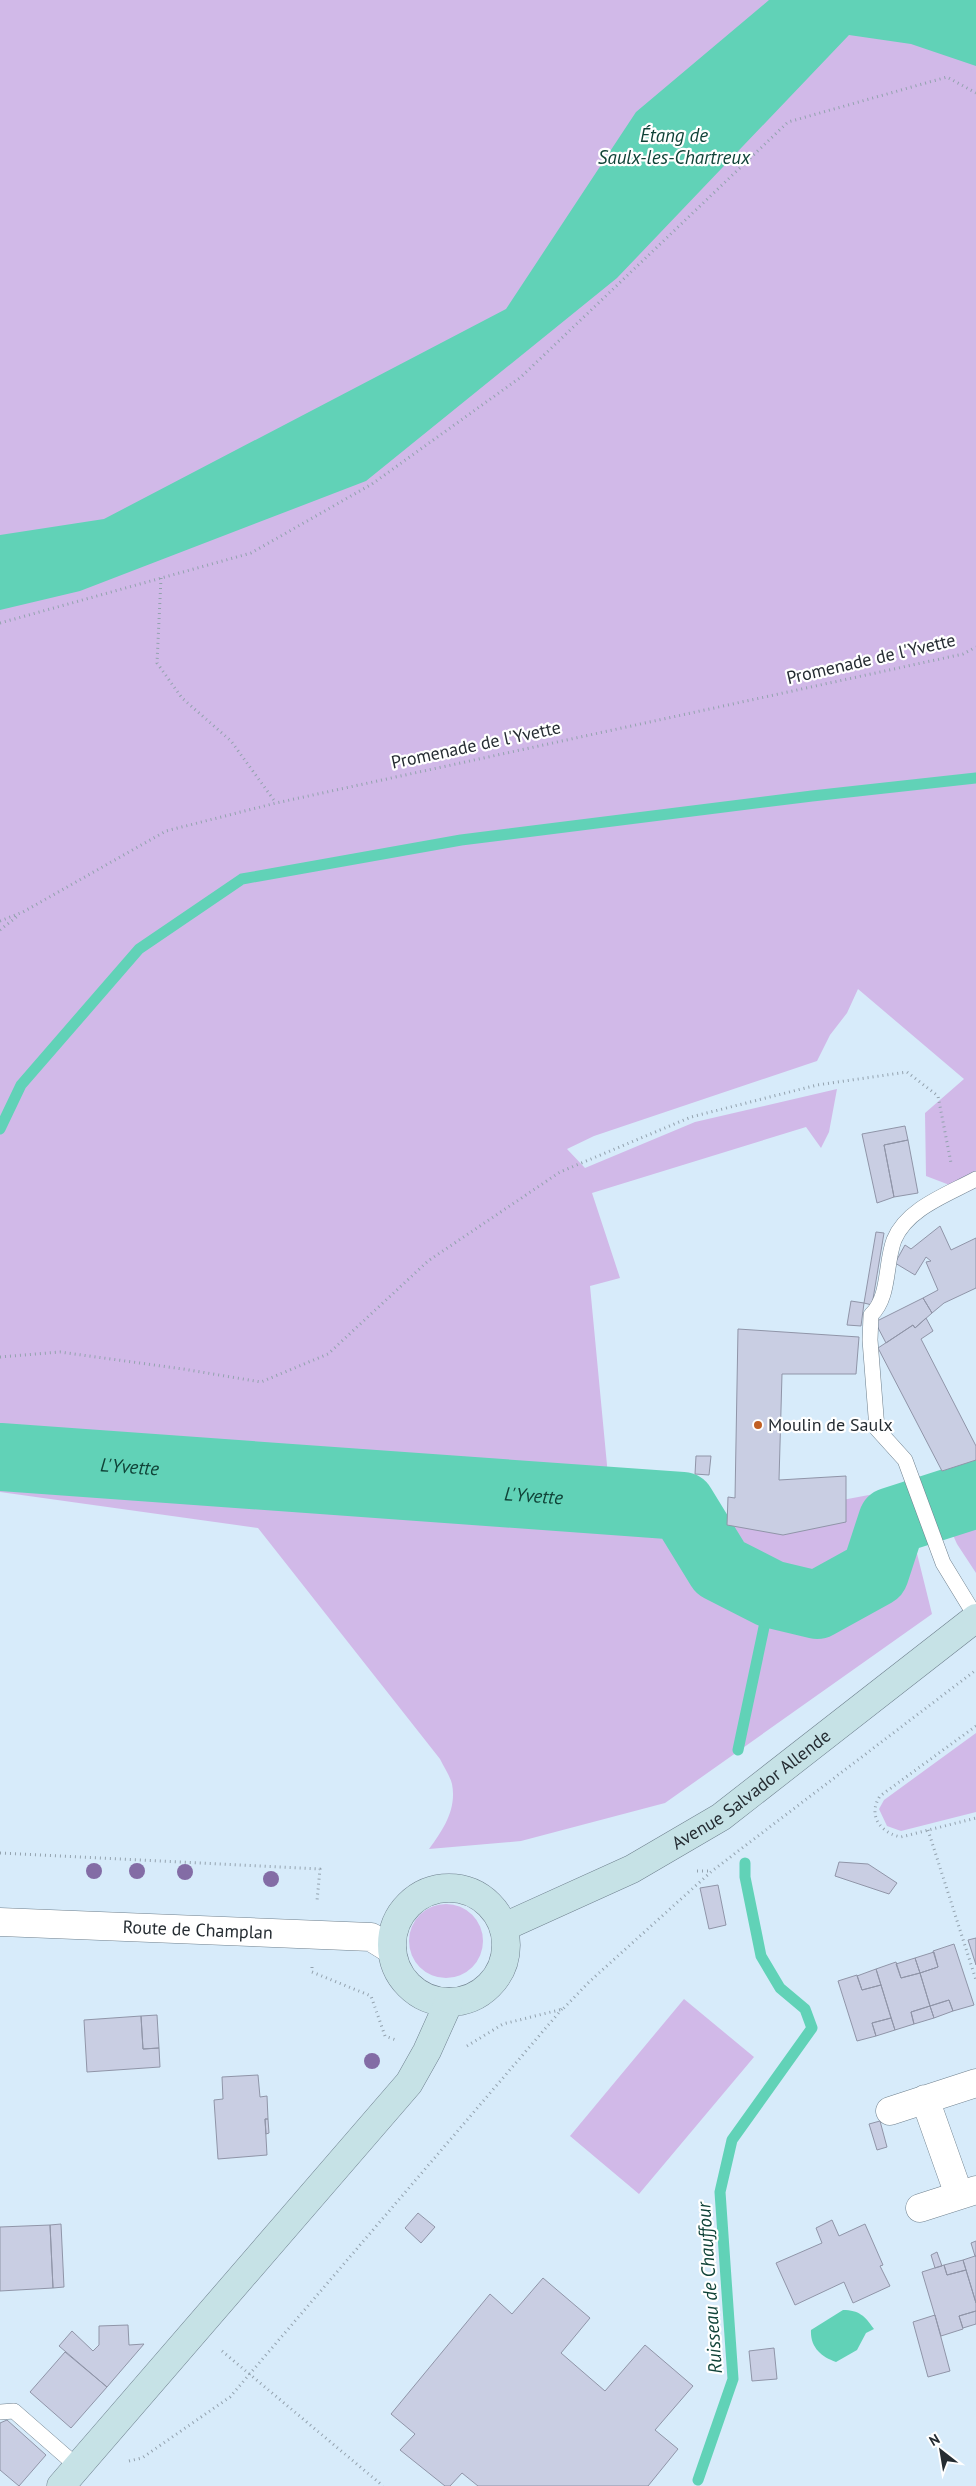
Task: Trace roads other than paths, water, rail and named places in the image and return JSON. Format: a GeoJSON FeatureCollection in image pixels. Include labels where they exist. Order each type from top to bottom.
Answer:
{"type":"FeatureCollection","features":[{"type":"Feature","properties":{"kind":"main road","name":"Avenue Salvador Allende"},"geometry":{"type":"LineString","coordinates":[[504,1928],[632,1869],[721,1817],[976,1617]]}},
{"type":"Feature","properties":{"kind":"main road"},"geometry":{"type":"LineString","coordinates":[[448,1887],[466,1890],[483,1898],[496,1911],[504,1928],[507,1946],[504,1963],[495,1979],[483,1991],[467,1999],[449,2002],[432,1999],[417,1992],[400,1973],[392,1950],[394,1931],[401,1914],[413,1900],[429,1891],[448,1887]]}},
{"type":"Feature","properties":{"kind":"main road"},"geometry":{"type":"LineString","coordinates":[[70,2476],[409,2083],[427,2051],[449,2002]]}},
{"type":"Feature","properties":{"kind":"street","name":"Route de Champlan"},"geometry":{"type":"LineString","coordinates":[[0,1922],[371,1937],[392,1950]]}},
{"type":"Feature","properties":{"kind":"street"},"geometry":{"type":"LineString","coordinates":[[890,2110],[976,2083]]}},
{"type":"Feature","properties":{"kind":"street"},"geometry":{"type":"LineString","coordinates":[[920,2208],[967,2193],[926,2099]]}},
{"type":"Feature","properties":{"kind":"lane"},"geometry":{"type":"LineString","coordinates":[[976,1179],[913,1214],[895,1239],[879,1307],[871,1315],[870,1340],[877,1429],[905,1460],[943,1563],[976,1617]]}},
{"type":"Feature","properties":{"kind":"lane"},"geometry":{"type":"LineString","coordinates":[[0,2412],[14,2411],[70,2476]]}},
{"type":"Feature","properties":{"kind":"water","name":"Étang de Saulx-les-Chartreux"},"geometry":{"type":"Polygon","coordinates":[[[769,0],[976,0],[976,66],[911,44],[849,35],[617,278],[366,481],[80,591],[0,610],[0,535],[104,519],[506,309],[636,112],[769,0]]]}},
{"type":"Feature","properties":{"kind":"water"},"geometry":{"type":"Polygon","coordinates":[[[843,2310],[853,2311],[861,2315],[874,2329],[866,2333],[857,2350],[836,2362],[821,2354],[812,2341],[811,2330],[843,2310]]]}},
{"type":"Feature","properties":{"kind":"waterway"},"geometry":{"type":"LineString","coordinates":[[0,1129],[21,1085],[139,949],[242,879],[461,840],[812,796],[976,778]]}},
{"type":"Feature","properties":{"kind":"waterway","name":"L'Yvette"},"geometry":{"type":"LineString","coordinates":[[0,1457],[682,1506],[720,1568],[771,1594],[817,1605],[875,1573],[892,1521],[976,1494]]}},
{"type":"Feature","properties":{"kind":"waterway","name":"Ruisseau de Chauffour"},"geometry":{"type":"LineString","coordinates":[[738,1750],[771,1594]]}},
{"type":"Feature","properties":{"kind":"waterway","name":"Ruisseau de Chauffour"},"geometry":{"type":"LineString","coordinates":[[698,2480],[733,2379],[720,2192],[732,2140],[812,2028],[805,2009],[780,1988],[761,1956],[745,1877],[745,1863]]}},
{"type":"Feature","properties":{"kind":"place","name":"Moulin de Saulx"},"geometry":{"type":"Point","coordinates":[758,1425]}}]}
